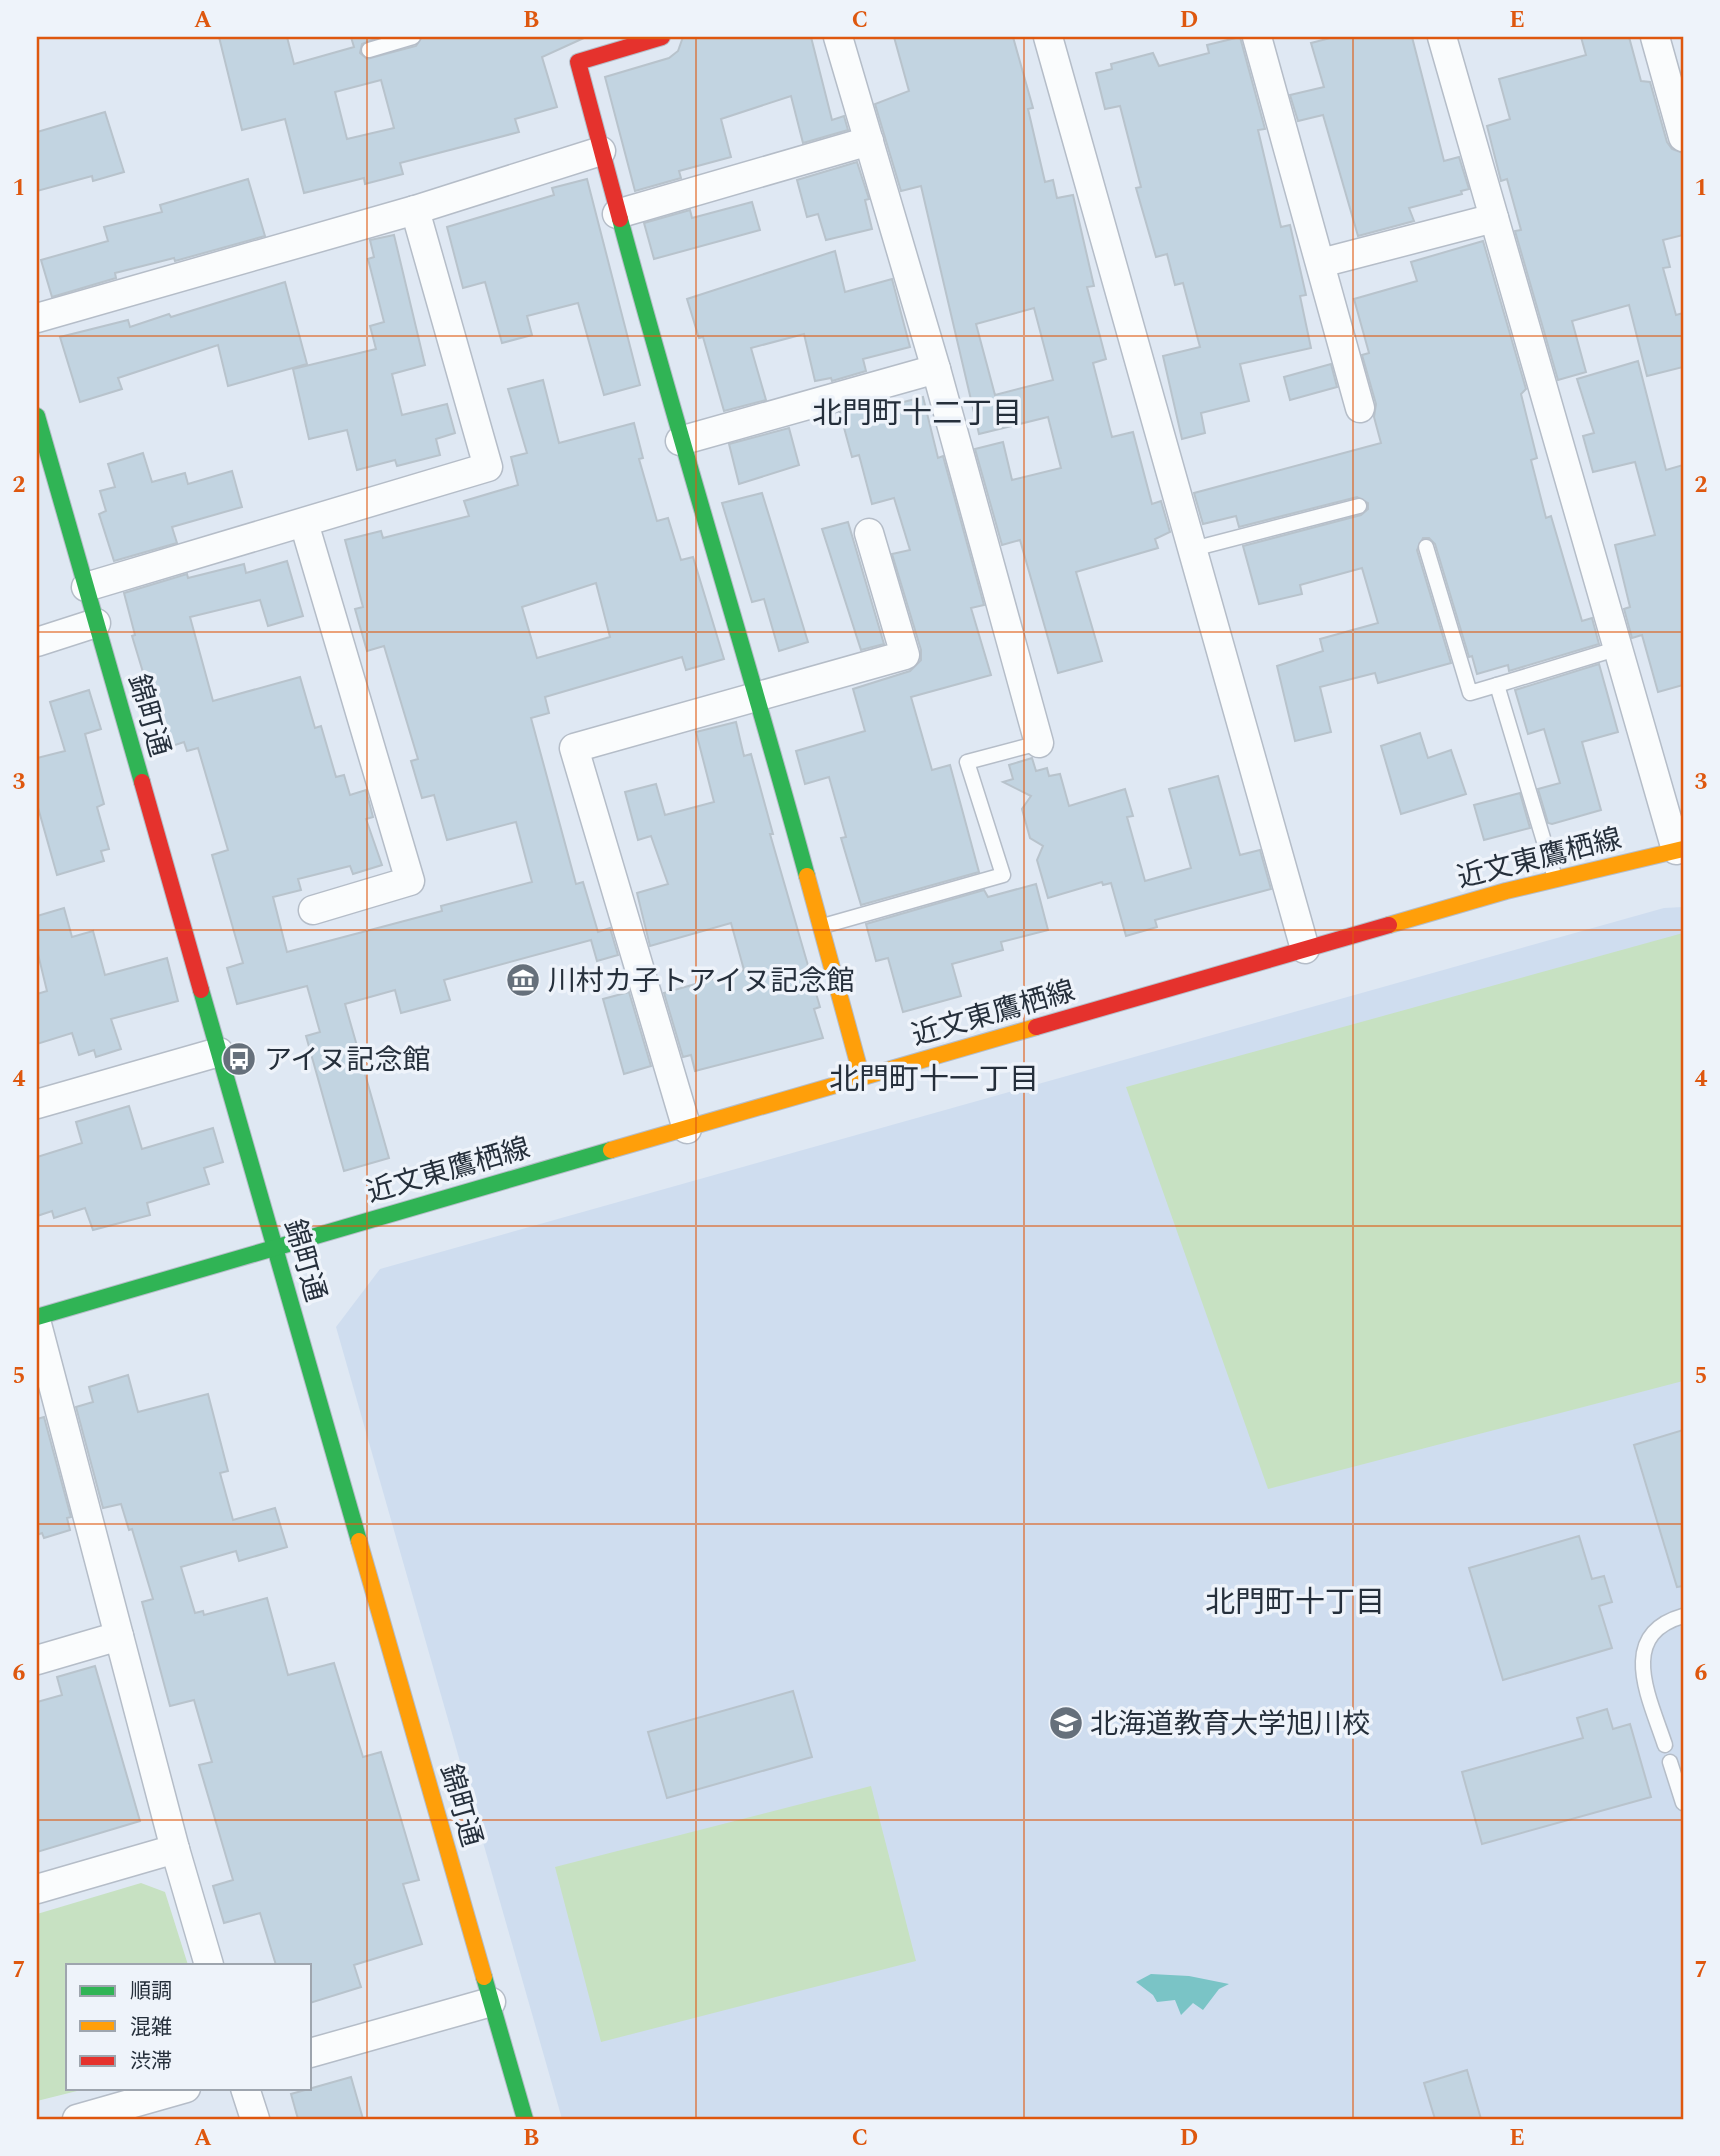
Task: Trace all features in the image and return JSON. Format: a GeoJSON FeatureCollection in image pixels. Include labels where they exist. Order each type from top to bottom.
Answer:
{"type":"FeatureCollection","features":[{"type":"Feature","properties":{"kind":"street"},"geometry":{"type":"LineString","coordinates":[[662,37],[578,62],[680,441],[758,695],[862,1078]]}},
{"type":"Feature","properties":{"kind":"street"},"geometry":{"type":"LineString","coordinates":[[838,37],[936,369],[1039,743]]}},
{"type":"Feature","properties":{"kind":"street"},"geometry":{"type":"LineString","coordinates":[[1048,37],[1305,949]]}},
{"type":"Feature","properties":{"kind":"street"},"geometry":{"type":"LineString","coordinates":[[1257,37],[1360,408]]}},
{"type":"Feature","properties":{"kind":"street"},"geometry":{"type":"LineString","coordinates":[[1442,37],[1679,850]]}},
{"type":"Feature","properties":{"kind":"street"},"geometry":{"type":"LineString","coordinates":[[1656,37],[1683,136]]}},
{"type":"Feature","properties":{"kind":"street"},"geometry":{"type":"LineString","coordinates":[[617,214],[869,141]]}},
{"type":"Feature","properties":{"kind":"street"},"geometry":{"type":"LineString","coordinates":[[37,318],[415,210],[601,151]]}},
{"type":"Feature","properties":{"kind":"street"},"geometry":{"type":"LineString","coordinates":[[86,587],[488,467],[415,210]]}},
{"type":"Feature","properties":{"kind":"street"},"geometry":{"type":"LineString","coordinates":[[1321,263],[1494,218]]}},
{"type":"Feature","properties":{"kind":"street"},"geometry":{"type":"LineString","coordinates":[[680,441],[936,369]]}},
{"type":"Feature","properties":{"kind":"street","name":"錦町通"},"geometry":{"type":"LineString","coordinates":[[37,416],[46,485],[86,587],[525,2119]]}},
{"type":"Feature","properties":{"kind":"street"},"geometry":{"type":"LineString","coordinates":[[304,523],[410,881],[313,910]]}},
{"type":"Feature","properties":{"kind":"street"},"geometry":{"type":"LineString","coordinates":[[687,1129],[574,748],[905,655],[869,533]]}},
{"type":"Feature","properties":{"kind":"street"},"geometry":{"type":"LineString","coordinates":[[37,642],[96,624]]}},
{"type":"Feature","properties":{"kind":"street","name":"近文東鷹栖線"},"geometry":{"type":"LineString","coordinates":[[37,1317],[1305,949],[1555,879],[1679,850]]}},
{"type":"Feature","properties":{"kind":"street"},"geometry":{"type":"LineString","coordinates":[[37,1104],[219,1052]]}},
{"type":"Feature","properties":{"kind":"street"},"geometry":{"type":"LineString","coordinates":[[37,1324],[175,1849],[209,1964]]}},
{"type":"Feature","properties":{"kind":"street"},"geometry":{"type":"LineString","coordinates":[[37,1660],[119,1636]]}},
{"type":"Feature","properties":{"kind":"street"},"geometry":{"type":"LineString","coordinates":[[37,1889],[175,1849]]}},
{"type":"Feature","properties":{"kind":"street"},"geometry":{"type":"LineString","coordinates":[[312,2052],[491,2002]]}},
{"type":"Feature","properties":{"kind":"street"},"geometry":{"type":"LineString","coordinates":[[77,2119],[179,2090]]}},
{"type":"Feature","properties":{"kind":"street"},"geometry":{"type":"LineString","coordinates":[[246,2090],[255,2119]]}},
{"type":"Feature","properties":{"kind":"lane"},"geometry":{"type":"LineString","coordinates":[[369,50],[413,37]]}},
{"type":"Feature","properties":{"kind":"lane"},"geometry":{"type":"LineString","coordinates":[[1193,549],[1359,506]]}},
{"type":"Feature","properties":{"kind":"lane"},"geometry":{"type":"LineString","coordinates":[[1426,547],[1470,693],[1619,648]]}},
{"type":"Feature","properties":{"kind":"lane"},"geometry":{"type":"LineString","coordinates":[[1497,685],[1555,879]]}},
{"type":"Feature","properties":{"kind":"lane"},"geometry":{"type":"LineString","coordinates":[[821,926],[1003,875],[967,762],[1039,743]]}},
{"type":"Feature","properties":{"kind":"lane"},"geometry":{"type":"LineString","coordinates":[[1665,1745],[1641,1669],[1645,1645],[1667,1620],[1683,1615]]}},
{"type":"Feature","properties":{"kind":"lane"},"geometry":{"type":"LineString","coordinates":[[1670,1762],[1683,1803]]}},
{"type":"Feature","properties":{"kind":"shaded area","name":"北海道教育大学旭川校"},"geometry":{"type":"Polygon","coordinates":[[[1683,907],[1683,2119],[562,2119],[336,1327],[380,1269],[1664,908],[1683,907]]]}},
{"type":"Feature","properties":{"kind":"green space"},"geometry":{"type":"Polygon","coordinates":[[[1683,933],[1683,1381],[1268,1489],[1126,1087],[1683,933]]]}},
{"type":"Feature","properties":{"kind":"green space"},"geometry":{"type":"Polygon","coordinates":[[[871,1786],[916,1961],[601,2042],[555,1867],[871,1786]]]}},
{"type":"Feature","properties":{"kind":"green space"},"geometry":{"type":"Polygon","coordinates":[[[141,1883],[165,1892],[188,1964],[66,1964],[66,2090],[81,2090],[37,2101],[37,1914],[141,1883]]]}},
{"type":"Feature","properties":{"kind":"water"},"geometry":{"type":"Polygon","coordinates":[[[1151,1974],[1189,1976],[1229,1984],[1219,1989],[1203,2010],[1193,2003],[1181,2015],[1175,2000],[1157,2002],[1153,1995],[1136,1982],[1151,1974]]]}},
{"type":"Feature","properties":{"kind":"building"},"geometry":{"type":"Polygon","coordinates":[[[219,37],[287,37],[294,64],[354,47],[351,37],[380,37],[362,44],[360,53],[367,59],[416,46],[422,37],[586,37],[542,57],[557,107],[515,119],[519,132],[400,163],[403,174],[365,184],[364,178],[304,193],[285,119],[242,130],[219,37]],[[381,80],[335,92],[347,139],[394,128],[381,80]]]}},
{"type":"Feature","properties":{"kind":"building"},"geometry":{"type":"Polygon","coordinates":[[[683,37],[811,37],[832,120],[844,116],[848,130],[803,143],[791,96],[721,119],[731,157],[679,171],[681,178],[635,191],[605,77],[669,58],[678,51],[683,37]]]}},
{"type":"Feature","properties":{"kind":"building"},"geometry":{"type":"Polygon","coordinates":[[[894,37],[1013,37],[1033,108],[1028,109],[1045,182],[1053,180],[1057,198],[1073,195],[1094,286],[1087,287],[1106,359],[1093,363],[1112,437],[1133,432],[1152,504],[1161,501],[1170,532],[1155,539],[1158,548],[1076,572],[1102,661],[1058,673],[1020,540],[1002,545],[975,449],[1003,442],[1012,480],[1061,468],[1048,417],[979,434],[921,186],[901,191],[875,104],[909,91],[894,37]],[[1034,308],[976,324],[995,395],[1053,380],[1034,308]]]}},
{"type":"Feature","properties":{"kind":"building"},"geometry":{"type":"Polygon","coordinates":[[[1240,37],[1265,129],[1258,130],[1281,227],[1290,225],[1306,295],[1300,296],[1311,348],[1240,364],[1249,401],[1201,413],[1205,433],[1182,439],[1163,356],[1200,347],[1183,283],[1175,285],[1167,254],[1156,257],[1136,188],[1141,187],[1120,106],[1105,109],[1096,73],[1112,69],[1111,64],[1153,53],[1159,66],[1209,53],[1207,45],[1240,37]]]}},
{"type":"Feature","properties":{"kind":"building"},"geometry":{"type":"Polygon","coordinates":[[[1334,37],[1412,37],[1444,161],[1459,157],[1469,189],[1461,191],[1462,194],[1409,208],[1414,221],[1358,236],[1323,115],[1298,121],[1290,95],[1324,87],[1311,43],[1334,37]]]}},
{"type":"Feature","properties":{"kind":"building"},"geometry":{"type":"Polygon","coordinates":[[[1581,37],[1629,37],[1641,81],[1650,82],[1667,142],[1672,149],[1683,153],[1683,235],[1663,240],[1670,267],[1663,268],[1676,315],[1683,313],[1683,367],[1647,376],[1629,305],[1572,321],[1586,372],[1558,380],[1515,231],[1521,230],[1507,179],[1501,181],[1487,126],[1510,119],[1499,79],[1586,55],[1581,37]]]}},
{"type":"Feature","properties":{"kind":"building"},"geometry":{"type":"Polygon","coordinates":[[[105,112],[124,172],[93,181],[92,176],[37,191],[37,132],[105,112]]]}},
{"type":"Feature","properties":{"kind":"building"},"geometry":{"type":"Polygon","coordinates":[[[857,162],[869,199],[865,200],[872,229],[826,240],[818,214],[807,217],[797,180],[857,162]]]}},
{"type":"Feature","properties":{"kind":"building"},"geometry":{"type":"Polygon","coordinates":[[[248,179],[265,236],[175,261],[174,258],[115,273],[116,278],[52,297],[41,260],[108,241],[104,227],[162,212],[160,205],[248,179]]]}},
{"type":"Feature","properties":{"kind":"building"},"geometry":{"type":"Polygon","coordinates":[[[587,179],[640,385],[604,395],[578,303],[527,316],[532,335],[502,343],[485,282],[463,288],[447,227],[554,195],[552,188],[587,179]]]}},
{"type":"Feature","properties":{"kind":"building"},"geometry":{"type":"Polygon","coordinates":[[[752,202],[760,230],[654,259],[644,223],[690,210],[692,218],[752,202]]]}},
{"type":"Feature","properties":{"kind":"building"},"geometry":{"type":"Polygon","coordinates":[[[394,235],[425,365],[392,374],[402,415],[447,404],[455,433],[436,439],[440,455],[397,466],[395,460],[357,470],[347,430],[309,439],[293,369],[376,349],[370,326],[384,322],[368,259],[374,257],[370,240],[394,235]]]}},
{"type":"Feature","properties":{"kind":"building"},"geometry":{"type":"Polygon","coordinates":[[[1483,241],[1526,389],[1521,394],[1537,458],[1531,460],[1546,518],[1551,516],[1582,621],[1592,618],[1599,644],[1509,671],[1508,665],[1477,674],[1472,656],[1469,657],[1435,544],[1429,538],[1423,538],[1417,550],[1451,663],[1378,683],[1375,673],[1320,687],[1331,732],[1295,741],[1277,666],[1323,651],[1320,639],[1378,623],[1362,568],[1300,585],[1302,594],[1259,604],[1243,546],[1361,515],[1368,509],[1368,503],[1357,497],[1239,527],[1236,516],[1203,524],[1194,493],[1381,443],[1374,417],[1376,404],[1362,355],[1369,353],[1354,299],[1417,281],[1411,262],[1483,241]]]}},
{"type":"Feature","properties":{"kind":"building"},"geometry":{"type":"Polygon","coordinates":[[[835,251],[845,292],[892,279],[910,347],[863,359],[866,371],[832,381],[831,378],[815,381],[804,334],[751,348],[766,400],[724,411],[703,337],[699,338],[687,299],[835,251]]]}},
{"type":"Feature","properties":{"kind":"building"},"geometry":{"type":"Polygon","coordinates":[[[285,282],[307,364],[228,386],[218,345],[118,378],[122,389],[80,402],[60,337],[128,320],[130,327],[169,314],[171,317],[285,282]]]}},
{"type":"Feature","properties":{"kind":"building"},"geometry":{"type":"Polygon","coordinates":[[[1638,361],[1666,470],[1683,465],[1683,685],[1658,692],[1642,635],[1632,638],[1624,609],[1630,607],[1615,545],[1655,535],[1635,462],[1593,472],[1583,436],[1594,433],[1577,379],[1638,361]]]}},
{"type":"Feature","properties":{"kind":"building"},"geometry":{"type":"Polygon","coordinates":[[[1331,364],[1337,387],[1290,400],[1284,377],[1331,364]]]}},
{"type":"Feature","properties":{"kind":"building"},"geometry":{"type":"Polygon","coordinates":[[[543,380],[559,443],[634,423],[643,458],[639,459],[657,521],[668,518],[681,560],[693,557],[724,659],[686,670],[682,657],[545,697],[549,713],[531,718],[576,884],[583,882],[598,932],[610,928],[618,955],[597,961],[591,940],[444,980],[450,1000],[401,1013],[395,990],[345,1004],[389,1158],[344,1171],[306,1036],[320,1032],[307,986],[237,1004],[227,968],[243,963],[212,855],[228,850],[198,748],[187,751],[184,742],[166,748],[132,636],[135,635],[124,593],[187,574],[188,578],[244,564],[246,573],[287,561],[303,616],[268,626],[260,600],[190,617],[213,701],[300,677],[315,728],[321,726],[336,777],[344,775],[350,795],[366,790],[373,817],[366,819],[382,865],[353,874],[350,866],[298,879],[301,890],[273,897],[287,952],[442,911],[441,906],[532,882],[516,822],[447,840],[434,795],[422,798],[411,761],[418,759],[384,646],[367,651],[355,609],[363,607],[345,540],[381,531],[383,538],[469,516],[464,501],[518,485],[511,457],[527,453],[508,389],[543,380]],[[596,583],[522,607],[537,658],[610,637],[596,583]]]}},
{"type":"Feature","properties":{"kind":"building"},"geometry":{"type":"Polygon","coordinates":[[[923,397],[938,458],[943,456],[984,605],[971,608],[991,675],[911,697],[932,770],[950,765],[979,872],[861,905],[841,838],[846,837],[829,777],[805,784],[796,751],[865,731],[853,689],[910,671],[921,660],[921,650],[892,554],[910,550],[894,498],[872,504],[859,455],[852,457],[840,413],[874,404],[876,409],[923,397]]]}},
{"type":"Feature","properties":{"kind":"building"},"geometry":{"type":"Polygon","coordinates":[[[789,428],[799,465],[739,484],[729,444],[789,428]]]}},
{"type":"Feature","properties":{"kind":"building"},"geometry":{"type":"Polygon","coordinates":[[[143,453],[152,482],[185,473],[188,484],[232,471],[242,507],[172,527],[177,543],[114,561],[99,514],[106,511],[100,491],[115,487],[108,464],[143,453]]]}},
{"type":"Feature","properties":{"kind":"building"},"geometry":{"type":"Polygon","coordinates":[[[762,493],[808,642],[779,651],[764,599],[752,602],[722,503],[762,493]]]}},
{"type":"Feature","properties":{"kind":"building"},"geometry":{"type":"Polygon","coordinates":[[[848,522],[884,644],[861,650],[822,529],[848,522]]]}},
{"type":"Feature","properties":{"kind":"building"},"geometry":{"type":"Polygon","coordinates":[[[1599,664],[1618,732],[1582,742],[1601,810],[1548,823],[1538,789],[1560,783],[1544,729],[1528,734],[1515,690],[1599,664]]]}},
{"type":"Feature","properties":{"kind":"building"},"geometry":{"type":"Polygon","coordinates":[[[89,690],[101,729],[85,734],[104,804],[97,807],[109,849],[101,851],[104,861],[57,875],[37,804],[37,758],[65,751],[50,702],[89,690]]]}},
{"type":"Feature","properties":{"kind":"building"},"geometry":{"type":"Polygon","coordinates":[[[736,722],[744,756],[751,754],[773,834],[770,834],[820,1007],[814,1009],[823,1038],[695,1071],[691,1055],[683,1057],[664,993],[744,970],[731,923],[650,946],[637,893],[668,884],[651,836],[638,840],[625,792],[656,784],[665,815],[714,802],[696,732],[736,722]]]}},
{"type":"Feature","properties":{"kind":"building"},"geometry":{"type":"Polygon","coordinates":[[[1420,733],[1428,758],[1451,750],[1466,794],[1401,814],[1381,746],[1420,733]]]}},
{"type":"Feature","properties":{"kind":"building"},"geometry":{"type":"Polygon","coordinates":[[[1032,758],[1036,771],[1047,768],[1049,776],[1060,774],[1069,806],[1125,789],[1133,816],[1127,817],[1145,881],[1191,868],[1169,789],[1218,776],[1240,855],[1260,850],[1271,889],[1155,920],[1157,927],[1126,936],[1111,883],[1103,885],[1102,882],[1048,898],[1037,860],[1043,846],[1030,838],[1022,809],[1031,796],[1003,782],[1013,779],[1009,765],[1032,758]]]}},
{"type":"Feature","properties":{"kind":"building"},"geometry":{"type":"Polygon","coordinates":[[[1520,793],[1530,828],[1484,840],[1474,805],[1520,793]]]}},
{"type":"Feature","properties":{"kind":"building"},"geometry":{"type":"Polygon","coordinates":[[[1036,884],[1048,930],[1001,942],[1003,950],[952,964],[961,996],[903,1012],[888,958],[876,961],[866,924],[984,890],[988,897],[1036,884]]]}},
{"type":"Feature","properties":{"kind":"building"},"geometry":{"type":"Polygon","coordinates":[[[64,908],[72,937],[93,931],[105,975],[167,958],[178,1001],[111,1019],[121,1049],[96,1057],[94,1050],[79,1055],[72,1033],[37,1044],[37,994],[47,991],[37,950],[37,916],[64,908]]]}},
{"type":"Feature","properties":{"kind":"building"},"geometry":{"type":"Polygon","coordinates":[[[629,992],[651,1066],[624,1074],[603,999],[629,992]]]}},
{"type":"Feature","properties":{"kind":"building"},"geometry":{"type":"Polygon","coordinates":[[[129,1106],[142,1149],[213,1128],[223,1162],[204,1168],[209,1184],[147,1203],[150,1215],[93,1230],[85,1208],[54,1218],[52,1211],[37,1216],[37,1157],[82,1143],[76,1122],[129,1106]]]}},
{"type":"Feature","properties":{"kind":"building"},"geometry":{"type":"Polygon","coordinates":[[[128,1375],[138,1412],[208,1394],[228,1471],[220,1473],[233,1520],[275,1508],[287,1547],[239,1561],[236,1551],[181,1567],[195,1613],[203,1611],[204,1615],[267,1598],[288,1675],[334,1663],[363,1757],[381,1752],[419,1880],[403,1884],[422,1944],[354,1965],[361,1987],[312,2002],[312,1964],[276,1964],[260,1913],[224,1923],[213,1886],[233,1880],[199,1765],[212,1762],[194,1700],[170,1706],[142,1602],[153,1599],[132,1529],[129,1530],[121,1504],[103,1508],[76,1407],[93,1402],[89,1387],[128,1375]]]}},
{"type":"Feature","properties":{"kind":"building"},"geometry":{"type":"Polygon","coordinates":[[[44,1417],[71,1517],[67,1518],[70,1530],[44,1538],[42,1533],[37,1535],[37,1419],[44,1417]]]}},
{"type":"Feature","properties":{"kind":"building"},"geometry":{"type":"Polygon","coordinates":[[[1683,1430],[1683,1586],[1677,1587],[1634,1445],[1683,1430]]]}},
{"type":"Feature","properties":{"kind":"building"},"geometry":{"type":"Polygon","coordinates":[[[1579,1536],[1592,1579],[1604,1576],[1612,1602],[1599,1606],[1612,1648],[1503,1680],[1469,1568],[1579,1536]]]}},
{"type":"Feature","properties":{"kind":"building"},"geometry":{"type":"Polygon","coordinates":[[[95,1666],[140,1821],[37,1852],[37,1702],[62,1695],[57,1677],[95,1666]]]}},
{"type":"Feature","properties":{"kind":"building"},"geometry":{"type":"Polygon","coordinates":[[[793,1691],[812,1757],[667,1798],[648,1732],[793,1691]]]}},
{"type":"Feature","properties":{"kind":"building"},"geometry":{"type":"Polygon","coordinates":[[[1607,1709],[1613,1729],[1630,1724],[1651,1797],[1482,1844],[1462,1772],[1583,1738],[1577,1718],[1607,1709]]]}},
{"type":"Feature","properties":{"kind":"building"},"geometry":{"type":"Polygon","coordinates":[[[1467,2070],[1481,2119],[1435,2119],[1424,2083],[1467,2070]]]}},
{"type":"Feature","properties":{"kind":"building"},"geometry":{"type":"Polygon","coordinates":[[[351,2077],[363,2119],[298,2119],[291,2094],[351,2077]]]}},
{"type":"Feature","properties":{"kind":"traffic: fast"},"geometry":{"type":"LineString","coordinates":[[620,219],[807,876]]}},
{"type":"Feature","properties":{"kind":"traffic: fast"},"geometry":{"type":"LineString","coordinates":[[37,416],[142,782]]}},
{"type":"Feature","properties":{"kind":"traffic: fast"},"geometry":{"type":"LineString","coordinates":[[201,990],[359,1541]]}},
{"type":"Feature","properties":{"kind":"traffic: fast"},"geometry":{"type":"LineString","coordinates":[[37,1317],[611,1150]]}},
{"type":"Feature","properties":{"kind":"traffic: fast"},"geometry":{"type":"LineString","coordinates":[[484,1977],[525,2119]]}},
{"type":"Feature","properties":{"kind":"traffic: slow"},"geometry":{"type":"LineString","coordinates":[[1389,925],[1506,891],[1683,849]]}},
{"type":"Feature","properties":{"kind":"traffic: slow"},"geometry":{"type":"LineString","coordinates":[[807,876],[862,1078]]}},
{"type":"Feature","properties":{"kind":"traffic: slow"},"geometry":{"type":"LineString","coordinates":[[611,1150],[1036,1027]]}},
{"type":"Feature","properties":{"kind":"traffic: slow"},"geometry":{"type":"LineString","coordinates":[[359,1541],[484,1977]]}},
{"type":"Feature","properties":{"kind":"traffic: jam"},"geometry":{"type":"LineString","coordinates":[[620,219],[578,62],[662,37]]}},
{"type":"Feature","properties":{"kind":"traffic: jam"},"geometry":{"type":"LineString","coordinates":[[142,782],[201,990]]}},
{"type":"Feature","properties":{"kind":"traffic: jam"},"geometry":{"type":"LineString","coordinates":[[1036,1027],[1389,925]]}},
{"type":"Feature","properties":{"kind":"place","name":"川村カ子トアイヌ記念館"},"geometry":{"type":"Point","coordinates":[523,980]}},
{"type":"Feature","properties":{"kind":"place","name":"アイヌ記念館"},"geometry":{"type":"Point","coordinates":[239,1059]}},
{"type":"Feature","properties":{"kind":"place","name":"北海道教育大学旭川校"},"geometry":{"type":"Point","coordinates":[1066,1723]}},
{"type":"Feature","properties":{"kind":"district","name":"北門町十二丁目"},"geometry":{"type":"Point","coordinates":[917,413]}},
{"type":"Feature","properties":{"kind":"district","name":"北門町十一丁目"},"geometry":{"type":"Point","coordinates":[934,1079]}},
{"type":"Feature","properties":{"kind":"district","name":"北門町十丁目"},"geometry":{"type":"Point","coordinates":[1295,1602]}}]}
